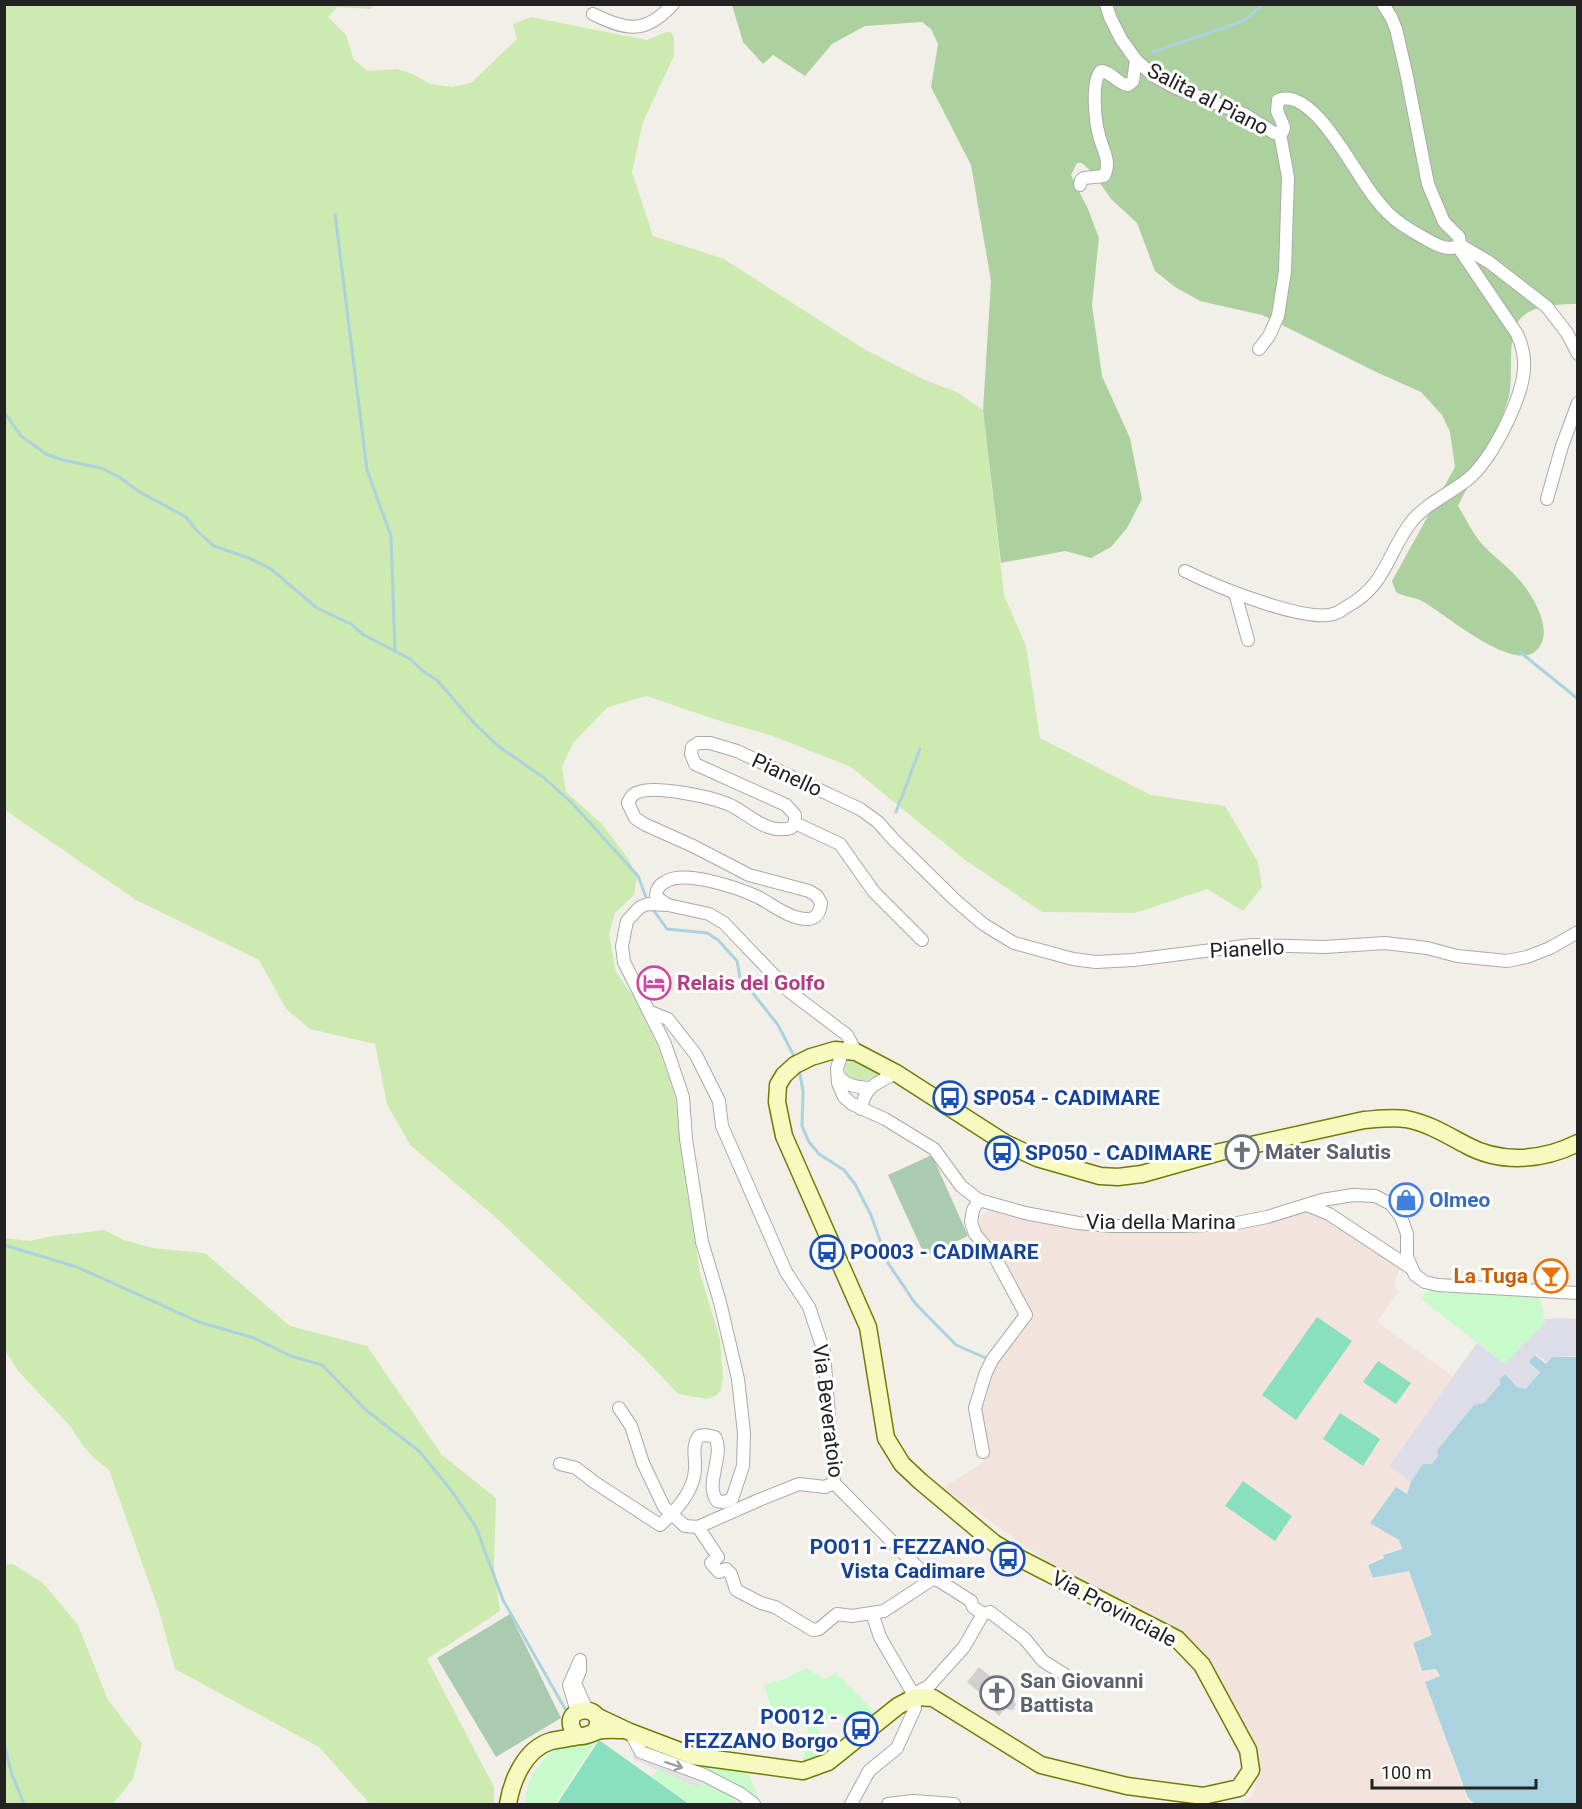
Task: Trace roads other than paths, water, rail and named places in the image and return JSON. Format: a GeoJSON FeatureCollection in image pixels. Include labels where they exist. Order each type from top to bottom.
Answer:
{"type":"FeatureCollection","features":[{"type":"Feature","properties":{"kind":"main road","name":"Via Provinciale"},"geometry":{"type":"LineString","coordinates":[[849,1051],[811,1057],[802,1062],[784,1075],[778,1085],[777,1102],[784,1136],[868,1327],[886,1438],[902,1464],[994,1543],[1177,1639],[1202,1665],[1248,1750],[1251,1770],[1239,1788],[1203,1796],[1127,1786],[1041,1765],[947,1705],[933,1698],[915,1697]]}},
{"type":"Feature","properties":{"kind":"main road"},"geometry":{"type":"LineString","coordinates":[[849,1051],[897,1073],[1005,1143],[1037,1158],[1100,1176],[1118,1177],[1142,1174],[1220,1152],[1364,1120],[1386,1118],[1408,1119],[1428,1126],[1479,1152],[1512,1159],[1555,1153],[1578,1143]]}},
{"type":"Feature","properties":{"kind":"main road"},"geometry":{"type":"LineString","coordinates":[[508,1804],[510,1790],[520,1767],[538,1747],[584,1721],[627,1731],[683,1753],[706,1759],[803,1771],[828,1762],[898,1706],[915,1697]]}},
{"type":"Feature","properties":{"kind":"street"},"geometry":{"type":"LineString","coordinates":[[593,14],[622,26],[639,26],[654,22],[663,16],[673,4]]}},
{"type":"Feature","properties":{"kind":"street","name":"Salita al Piano"},"geometry":{"type":"LineString","coordinates":[[1106,4],[1110,17],[1136,60],[1154,76],[1176,88],[1244,114],[1269,130],[1280,134],[1284,127],[1277,111],[1278,100],[1288,98],[1294,100],[1321,120],[1333,134],[1359,176],[1388,213],[1404,226],[1437,245],[1447,248],[1459,246]]}},
{"type":"Feature","properties":{"kind":"street"},"geometry":{"type":"LineString","coordinates":[[1185,572],[1273,607],[1320,615],[1335,614],[1363,597],[1377,583],[1412,522],[1428,507],[1467,480],[1479,468],[1513,411],[1523,379],[1522,346],[1517,334],[1459,246],[1459,237],[1444,222],[1428,184],[1396,29],[1383,4]]}},
{"type":"Feature","properties":{"kind":"street"},"geometry":{"type":"LineString","coordinates":[[1080,185],[1080,180],[1084,178],[1101,178],[1108,167],[1096,117],[1095,87],[1098,73],[1108,72],[1120,83],[1128,85],[1132,81],[1136,60]]}},
{"type":"Feature","properties":{"kind":"street"},"geometry":{"type":"LineString","coordinates":[[1259,349],[1269,336],[1278,316],[1285,271],[1288,177],[1280,134]]}},
{"type":"Feature","properties":{"kind":"street"},"geometry":{"type":"LineString","coordinates":[[1459,246],[1489,262],[1547,307],[1567,333],[1578,354]]}},
{"type":"Feature","properties":{"kind":"street"},"geometry":{"type":"LineString","coordinates":[[1547,499],[1562,446],[1578,403]]}},
{"type":"Feature","properties":{"kind":"street"},"geometry":{"type":"LineString","coordinates":[[1235,593],[1248,640]]}},
{"type":"Feature","properties":{"kind":"street","name":"Pianello"},"geometry":{"type":"LineString","coordinates":[[668,905],[656,897],[656,891],[660,885],[666,880],[689,877],[743,891],[799,918],[810,919],[820,910],[821,903],[817,896],[809,891],[749,875],[635,818],[628,804],[631,797],[638,792],[664,790],[727,804],[773,830],[790,828],[795,823],[795,815],[786,805],[695,764],[691,754],[692,747],[698,743],[710,743],[737,751],[860,808],[878,822],[954,899],[983,924],[1014,942],[1073,959],[1096,962],[1124,960],[1252,945],[1325,947],[1385,943],[1427,948],[1457,956],[1507,961],[1527,957],[1550,948],[1578,932]]}},
{"type":"Feature","properties":{"kind":"street"},"geometry":{"type":"LineString","coordinates":[[795,823],[840,844],[874,892],[922,940]]}},
{"type":"Feature","properties":{"kind":"street"},"geometry":{"type":"LineString","coordinates":[[560,1464],[576,1468],[660,1525],[672,1514],[692,1484],[696,1466],[694,1444],[702,1435],[715,1437],[718,1444],[714,1480],[715,1498],[721,1502],[732,1499],[743,1466],[744,1433],[738,1379],[720,1302],[702,1242],[686,1139],[683,1097],[664,1044],[624,962],[623,932],[627,921],[640,907],[648,904],[668,905],[709,914],[724,923],[790,992],[847,1035],[849,1051],[837,1068],[838,1083],[844,1097],[852,1104],[885,1119],[934,1149],[960,1186],[980,1200],[973,1210],[971,1222],[975,1234],[996,1259],[1026,1315],[992,1360],[985,1375],[975,1408],[983,1452]]}},
{"type":"Feature","properties":{"kind":"street","name":"Via Beveratoio"},"geometry":{"type":"LineString","coordinates":[[648,1011],[668,1019],[696,1055],[719,1101],[722,1126],[786,1272],[809,1307],[824,1352],[834,1483],[891,1543],[931,1580],[938,1580],[971,1601],[973,1607],[983,1614],[990,1612],[1000,1618],[1026,1639],[1043,1661],[1064,1674]]}},
{"type":"Feature","properties":{"kind":"street"},"geometry":{"type":"LineString","coordinates":[[861,1108],[863,1098],[869,1088],[897,1073]]}},
{"type":"Feature","properties":{"kind":"street"},"geometry":{"type":"LineString","coordinates":[[838,1075],[842,1082],[869,1088]]}},
{"type":"Feature","properties":{"kind":"street","name":"Via della Marina"},"geometry":{"type":"LineString","coordinates":[[980,1200],[1025,1213],[1078,1223],[1111,1226],[1232,1223],[1266,1218],[1306,1204],[1352,1192],[1375,1196],[1391,1204],[1396,1210],[1407,1234],[1407,1257],[1411,1268]]}},
{"type":"Feature","properties":{"kind":"street"},"geometry":{"type":"LineString","coordinates":[[1306,1204],[1329,1214],[1411,1268],[1414,1275],[1422,1280],[1438,1285],[1578,1293]]}},
{"type":"Feature","properties":{"kind":"street"},"geometry":{"type":"LineString","coordinates":[[619,1408],[631,1426],[648,1475],[664,1507],[685,1526],[698,1527],[800,1484],[825,1487],[834,1483]]}},
{"type":"Feature","properties":{"kind":"street"},"geometry":{"type":"LineString","coordinates":[[698,1527],[718,1557],[711,1563],[719,1572],[726,1569],[731,1574],[736,1590],[775,1607],[813,1630],[819,1629],[837,1614],[852,1616],[884,1611],[931,1580]]}},
{"type":"Feature","properties":{"kind":"street"},"geometry":{"type":"LineString","coordinates":[[851,1804],[869,1771],[897,1748],[915,1708],[915,1697],[880,1637],[872,1613]]}},
{"type":"Feature","properties":{"kind":"street"},"geometry":{"type":"LineString","coordinates":[[915,1697],[918,1692],[929,1686],[964,1647],[983,1614]]}},
{"type":"Feature","properties":{"kind":"street"},"geometry":{"type":"LineString","coordinates":[[627,1731],[641,1752],[715,1780],[754,1804]]}},
{"type":"Feature","properties":{"kind":"street"},"geometry":{"type":"LineString","coordinates":[[888,1804],[913,1801],[954,1804]]}},
{"type":"Feature","properties":{"kind":"water"},"geometry":{"type":"Polygon","coordinates":[[[1535,1355],[1546,1364],[1552,1357],[1577,1357],[1577,1804],[1475,1804],[1468,1798],[1425,1682],[1440,1676],[1436,1669],[1422,1671],[1413,1643],[1432,1635],[1409,1571],[1373,1578],[1368,1565],[1384,1558],[1383,1555],[1402,1549],[1399,1540],[1370,1523],[1396,1487],[1407,1494],[1411,1482],[1423,1464],[1432,1464],[1438,1456],[1437,1450],[1474,1405],[1484,1403],[1500,1384],[1500,1379],[1505,1374],[1517,1387],[1526,1389],[1540,1372],[1529,1362],[1535,1355]]]}},
{"type":"Feature","properties":{"kind":"waterway"},"geometry":{"type":"LineString","coordinates":[[1153,52],[1243,21],[1264,4]]}},
{"type":"Feature","properties":{"kind":"waterway"},"geometry":{"type":"LineString","coordinates":[[335,214],[367,470],[391,536],[395,651]]}},
{"type":"Feature","properties":{"kind":"waterway"},"geometry":{"type":"LineString","coordinates":[[4,412],[21,436],[46,454],[101,468],[119,477],[138,491],[186,517],[197,531],[214,546],[249,558],[271,569],[317,608],[351,624],[364,635],[410,659],[437,680],[474,723],[498,746],[543,777],[572,803],[638,876],[647,900]]}},
{"type":"Feature","properties":{"kind":"waterway"},"geometry":{"type":"LineString","coordinates":[[1520,652],[1578,699]]}},
{"type":"Feature","properties":{"kind":"waterway"},"geometry":{"type":"LineString","coordinates":[[896,812],[920,749]]}},
{"type":"Feature","properties":{"kind":"waterway"},"geometry":{"type":"LineString","coordinates":[[652,908],[667,929],[707,933],[718,940],[737,961],[740,977],[778,1025],[796,1060]]}},
{"type":"Feature","properties":{"kind":"waterway"},"geometry":{"type":"LineString","coordinates":[[799,1069],[803,1091],[802,1126],[809,1142],[819,1154],[844,1170],[855,1184],[871,1215],[888,1263],[915,1303],[956,1345],[988,1359]]}},
{"type":"Feature","properties":{"kind":"waterway"},"geometry":{"type":"LineString","coordinates":[[4,1245],[77,1267],[199,1322],[254,1338],[291,1356],[322,1365],[367,1411],[419,1451],[451,1490],[476,1527],[503,1600],[568,1714]]}},
{"type":"Feature","properties":{"kind":"waterway"},"geometry":{"type":"LineString","coordinates":[[4,1744],[12,1775],[24,1804]]}},
{"type":"Feature","properties":{"kind":"place","name":"Relais del Golfo"},"geometry":{"type":"Point","coordinates":[654,983]}},
{"type":"Feature","properties":{"kind":"place","name":"SP054 - CADIMARE"},"geometry":{"type":"Point","coordinates":[950,1098]}},
{"type":"Feature","properties":{"kind":"place","name":"Mater Salutis"},"geometry":{"type":"Point","coordinates":[1242,1152]}},
{"type":"Feature","properties":{"kind":"place","name":"SP050 - CADIMARE"},"geometry":{"type":"Point","coordinates":[1002,1153]}},
{"type":"Feature","properties":{"kind":"place","name":"Olmeo"},"geometry":{"type":"Point","coordinates":[1406,1200]}},
{"type":"Feature","properties":{"kind":"place","name":"PO003 - CADIMARE"},"geometry":{"type":"Point","coordinates":[827,1252]}},
{"type":"Feature","properties":{"kind":"place","name":"La Tuga"},"geometry":{"type":"Point","coordinates":[1551,1276]}},
{"type":"Feature","properties":{"kind":"place","name":"PO011 - FEZZANO Vista Cadimare"},"geometry":{"type":"Point","coordinates":[1008,1559]}},
{"type":"Feature","properties":{"kind":"place","name":"San Giovanni Battista"},"geometry":{"type":"Point","coordinates":[997,1693]}},
{"type":"Feature","properties":{"kind":"place","name":"PO012 - FEZZANO Borgo"},"geometry":{"type":"Point","coordinates":[861,1729]}}]}
